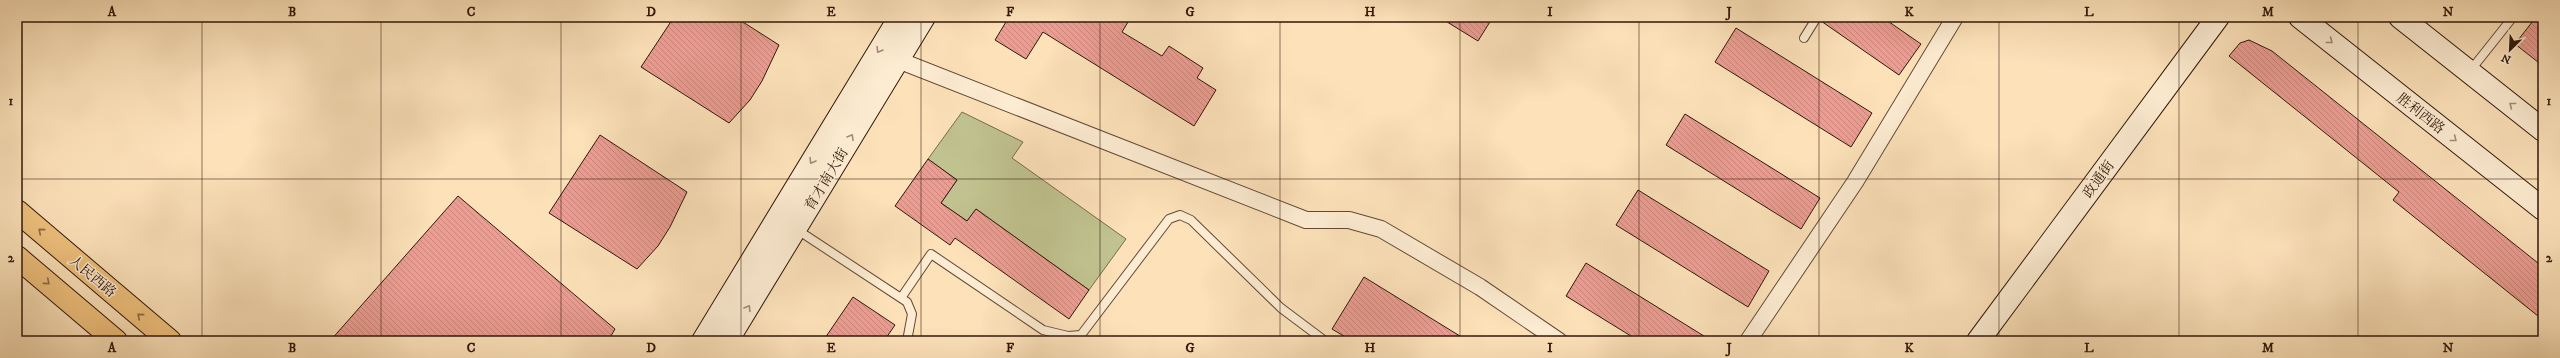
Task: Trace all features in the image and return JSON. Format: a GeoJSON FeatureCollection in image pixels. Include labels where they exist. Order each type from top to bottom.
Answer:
{"type":"FeatureCollection","features":[{"type":"Feature","properties":{"kind":"main road","name":"育才南大街"},"geometry":{"type":"LineString","coordinates":[[703,341],[900,17]]}},
{"type":"Feature","properties":{"kind":"main road","name":"育才南大街"},"geometry":{"type":"LineString","coordinates":[[727,341],[924,17]]}},
{"type":"Feature","properties":{"kind":"main road","name":"政通街"},"geometry":{"type":"LineString","coordinates":[[1978,341],[2218,17]]}},
{"type":"Feature","properties":{"kind":"main road","name":"胜利西路"},"geometry":{"type":"LineString","coordinates":[[2300,17],[2543,209]]}},
{"type":"Feature","properties":{"kind":"main road"},"geometry":{"type":"LineString","coordinates":[[2400,17],[2543,130]]}},
{"type":"Feature","properties":{"kind":"main road","name":"人民西路"},"geometry":{"type":"LineString","coordinates":[[17,211],[170,341]]}},
{"type":"Feature","properties":{"kind":"main road"},"geometry":{"type":"LineString","coordinates":[[17,257],[116,341]]}},
{"type":"Feature","properties":{"kind":"street"},"geometry":{"type":"LineString","coordinates":[[1748,341],[1855,182],[1955,17]]}},
{"type":"Feature","properties":{"kind":"street"},"geometry":{"type":"LineString","coordinates":[[898,60],[1306,220],[1349,220],[1381,228],[1480,287],[1559,341]]}},
{"type":"Feature","properties":{"kind":"lane"},"geometry":{"type":"LineString","coordinates":[[1804,38],[1817,17]]}},
{"type":"Feature","properties":{"kind":"lane"},"geometry":{"type":"LineString","coordinates":[[2469,71],[2513,17]]}},
{"type":"Feature","properties":{"kind":"lane"},"geometry":{"type":"LineString","coordinates":[[901,298],[931,254],[1043,330],[1068,336],[1081,334],[1169,219],[1180,215],[1191,220],[1281,308],[1326,341]]}},
{"type":"Feature","properties":{"kind":"lane"},"geometry":{"type":"LineString","coordinates":[[796,229],[907,302],[912,314],[907,341]]}},
{"type":"Feature","properties":{"kind":"green space"},"geometry":{"type":"Polygon","coordinates":[[[962,112],[1023,142],[1012,158],[1126,239],[1089,290],[976,209],[967,221],[941,203],[957,180],[928,159],[962,112]]]}},
{"type":"Feature","properties":{"kind":"building"},"geometry":{"type":"Polygon","coordinates":[[[674,17],[735,17],[779,45],[762,81],[750,100],[729,123],[641,67],[674,17]]]}},
{"type":"Feature","properties":{"kind":"building"},"geometry":{"type":"Polygon","coordinates":[[[1009,17],[1131,17],[1122,32],[1162,56],[1169,46],[1203,68],[1197,78],[1216,90],[1194,126],[1043,32],[1026,59],[995,40],[1009,17]]]}},
{"type":"Feature","properties":{"kind":"building"},"geometry":{"type":"Polygon","coordinates":[[[1439,17],[1493,17],[1478,41],[1439,17]]]}},
{"type":"Feature","properties":{"kind":"building"},"geometry":{"type":"Polygon","coordinates":[[[1822,17],[1882,17],[1921,44],[1899,75],[1821,21],[1822,17]]]}},
{"type":"Feature","properties":{"kind":"building"},"geometry":{"type":"Polygon","coordinates":[[[2536,17],[2543,17],[2543,66],[2515,44],[2536,17]]]}},
{"type":"Feature","properties":{"kind":"building"},"geometry":{"type":"Polygon","coordinates":[[[1736,28],[1872,113],[1851,147],[1715,62],[1736,28]]]}},
{"type":"Feature","properties":{"kind":"building"},"geometry":{"type":"Polygon","coordinates":[[[2249,40],[2272,51],[2543,267],[2543,320],[2393,200],[2399,192],[2229,56],[2240,43],[2249,40]]]}},
{"type":"Feature","properties":{"kind":"building"},"geometry":{"type":"Polygon","coordinates":[[[1685,114],[1820,198],[1801,229],[1666,145],[1685,114]]]}},
{"type":"Feature","properties":{"kind":"building"},"geometry":{"type":"Polygon","coordinates":[[[600,135],[687,192],[670,227],[658,246],[637,269],[549,213],[600,135]]]}},
{"type":"Feature","properties":{"kind":"building"},"geometry":{"type":"Polygon","coordinates":[[[928,159],[957,180],[941,203],[967,221],[976,209],[1089,290],[1069,319],[955,238],[950,245],[895,206],[928,159]]]}},
{"type":"Feature","properties":{"kind":"building"},"geometry":{"type":"Polygon","coordinates":[[[1638,190],[1769,271],[1748,307],[1616,225],[1638,190]]]}},
{"type":"Feature","properties":{"kind":"building"},"geometry":{"type":"Polygon","coordinates":[[[458,196],[615,329],[608,341],[330,341],[458,196]]]}},
{"type":"Feature","properties":{"kind":"building"},"geometry":{"type":"Polygon","coordinates":[[[1586,263],[1712,341],[1639,341],[1566,296],[1586,263]]]}},
{"type":"Feature","properties":{"kind":"building"},"geometry":{"type":"Polygon","coordinates":[[[1364,277],[1468,341],[1352,341],[1332,329],[1364,277]]]}},
{"type":"Feature","properties":{"kind":"building"},"geometry":{"type":"Polygon","coordinates":[[[853,297],[895,325],[884,341],[823,341],[853,297]]]}}]}
